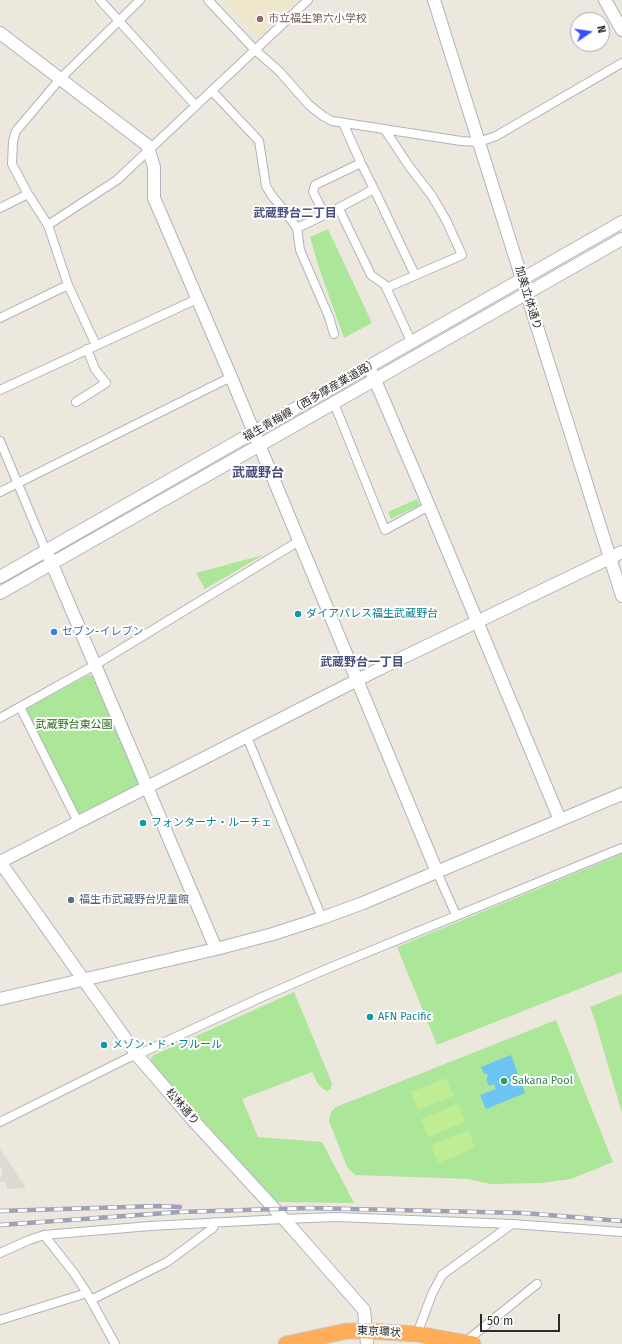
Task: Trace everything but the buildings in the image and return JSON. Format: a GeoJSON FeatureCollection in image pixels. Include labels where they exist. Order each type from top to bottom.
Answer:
{"type":"FeatureCollection","features":[{"type":"Feature","properties":{"kind":"highway","name":"東京環状"},"geometry":{"type":"LineString","coordinates":[[286,1344],[347,1331],[366,1337],[417,1334],[469,1343]]}},
{"type":"Feature","properties":{"kind":"street"},"geometry":{"type":"LineString","coordinates":[[100,0],[196,106]]}},
{"type":"Feature","properties":{"kind":"street"},"geometry":{"type":"LineString","coordinates":[[96,344],[68,285],[48,225],[28,194],[12,164],[13,141],[16,131],[60,79],[140,0]]}},
{"type":"Feature","properties":{"kind":"street"},"geometry":{"type":"LineString","coordinates":[[208,0],[256,50],[279,71],[309,105],[323,116],[332,121],[461,142],[478,142],[496,136],[622,63]]}},
{"type":"Feature","properties":{"kind":"street"},"geometry":{"type":"LineString","coordinates":[[48,225],[117,180],[308,0]]}},
{"type":"Feature","properties":{"kind":"street","name":"加美立体通り"},"geometry":{"type":"LineString","coordinates":[[434,0],[622,596]]}},
{"type":"Feature","properties":{"kind":"street"},"geometry":{"type":"LineString","coordinates":[[605,0],[622,30]]}},
{"type":"Feature","properties":{"kind":"street"},"geometry":{"type":"LineString","coordinates":[[0,33],[147,145],[154,167],[154,198],[231,377],[456,916]]}},
{"type":"Feature","properties":{"kind":"street"},"geometry":{"type":"LineString","coordinates":[[212,91],[260,141],[266,186],[297,228],[300,250],[329,317],[334,334]]}},
{"type":"Feature","properties":{"kind":"street"},"geometry":{"type":"LineString","coordinates":[[343,123],[415,275]]}},
{"type":"Feature","properties":{"kind":"street"},"geometry":{"type":"LineString","coordinates":[[385,130],[409,166],[432,196],[446,220],[462,255],[386,288]]}},
{"type":"Feature","properties":{"kind":"street"},"geometry":{"type":"LineString","coordinates":[[325,215],[313,192],[315,185],[361,163]]}},
{"type":"Feature","properties":{"kind":"street"},"geometry":{"type":"LineString","coordinates":[[297,228],[339,209],[374,189]]}},
{"type":"Feature","properties":{"kind":"street"},"geometry":{"type":"LineString","coordinates":[[0,208],[28,194]]}},
{"type":"Feature","properties":{"kind":"street"},"geometry":{"type":"LineString","coordinates":[[339,209],[371,275],[385,285],[411,341]]}},
{"type":"Feature","properties":{"kind":"street","name":"福生青梅線（西多摩産業道路）"},"geometry":{"type":"LineString","coordinates":[[0,577],[254,433],[411,341],[622,222]]}},
{"type":"Feature","properties":{"kind":"street","name":"福生青梅線（西多摩産業道路）"},"geometry":{"type":"LineString","coordinates":[[0,593],[622,239]]}},
{"type":"Feature","properties":{"kind":"street"},"geometry":{"type":"LineString","coordinates":[[0,318],[68,285]]}},
{"type":"Feature","properties":{"kind":"street"},"geometry":{"type":"LineString","coordinates":[[0,390],[96,344],[197,299]]}},
{"type":"Feature","properties":{"kind":"street"},"geometry":{"type":"LineString","coordinates":[[76,402],[106,383],[95,369],[87,349]]}},
{"type":"Feature","properties":{"kind":"street"},"geometry":{"type":"LineString","coordinates":[[369,366],[478,621],[560,820]]}},
{"type":"Feature","properties":{"kind":"street"},"geometry":{"type":"LineString","coordinates":[[0,492],[231,377]]}},
{"type":"Feature","properties":{"kind":"street"},"geometry":{"type":"LineString","coordinates":[[334,403],[385,530],[429,506]]}},
{"type":"Feature","properties":{"kind":"street"},"geometry":{"type":"LineString","coordinates":[[0,441],[216,949]]}},
{"type":"Feature","properties":{"kind":"street"},"geometry":{"type":"LineString","coordinates":[[0,718],[95,665],[299,541]]}},
{"type":"Feature","properties":{"kind":"street"},"geometry":{"type":"LineString","coordinates":[[0,862],[146,786],[247,737],[357,680],[622,552]]}},
{"type":"Feature","properties":{"kind":"street"},"geometry":{"type":"LineString","coordinates":[[20,707],[78,822]]}},
{"type":"Feature","properties":{"kind":"street"},"geometry":{"type":"LineString","coordinates":[[247,737],[322,918]]}},
{"type":"Feature","properties":{"kind":"street"},"geometry":{"type":"LineString","coordinates":[[0,999],[216,949],[273,934],[322,918],[363,903],[622,794]]}},
{"type":"Feature","properties":{"kind":"street"},"geometry":{"type":"LineString","coordinates":[[0,1122],[128,1058],[262,997],[622,848]]}},
{"type":"Feature","properties":{"kind":"street","name":"松林通り"},"geometry":{"type":"LineString","coordinates":[[0,862],[137,1055],[191,1118],[364,1310],[366,1337]]}},
{"type":"Feature","properties":{"kind":"street"},"geometry":{"type":"LineString","coordinates":[[0,1253],[29,1240],[44,1236],[142,1226],[283,1219],[336,1218],[512,1224],[622,1232]]}},
{"type":"Feature","properties":{"kind":"street"},"geometry":{"type":"LineString","coordinates":[[0,1320],[89,1296],[167,1262],[213,1228],[215,1222]]}},
{"type":"Feature","properties":{"kind":"street"},"geometry":{"type":"LineString","coordinates":[[417,1334],[432,1294],[442,1275],[512,1224]]}},
{"type":"Feature","properties":{"kind":"street"},"geometry":{"type":"LineString","coordinates":[[44,1236],[74,1273],[89,1296],[115,1344]]}},
{"type":"Feature","properties":{"kind":"street"},"geometry":{"type":"LineString","coordinates":[[469,1343],[537,1284]]}},
{"type":"Feature","properties":{"kind":"shaded area","name":"市立福生第六小学校"},"geometry":{"type":"Polygon","coordinates":[[[224,0],[298,0],[258,38],[224,0]]]}},
{"type":"Feature","properties":{"kind":"shaded area"},"geometry":{"type":"Polygon","coordinates":[[[0,1149],[26,1188],[7,1189],[6,1182],[0,1182],[2,1169],[0,1166],[0,1149]]]}},
{"type":"Feature","properties":{"kind":"green space"},"geometry":{"type":"Polygon","coordinates":[[[328,229],[372,323],[344,338],[319,268],[310,237],[328,229]]]}},
{"type":"Feature","properties":{"kind":"green space"},"geometry":{"type":"Polygon","coordinates":[[[417,499],[420,505],[391,519],[388,512],[417,499]]]}},
{"type":"Feature","properties":{"kind":"green space"},"geometry":{"type":"Polygon","coordinates":[[[263,555],[205,589],[196,573],[263,555]]]}},
{"type":"Feature","properties":{"kind":"green space","name":"武蔵野台東公園"},"geometry":{"type":"Polygon","coordinates":[[[88,675],[93,676],[138,782],[137,785],[82,816],[78,814],[26,712],[27,708],[88,675]]]}},
{"type":"Feature","properties":{"kind":"green space"},"geometry":{"type":"Polygon","coordinates":[[[622,854],[622,972],[437,1045],[397,947],[622,854]]]}},
{"type":"Feature","properties":{"kind":"green space"},"geometry":{"type":"Polygon","coordinates":[[[294,992],[332,1083],[331,1089],[327,1091],[321,1088],[312,1072],[242,1099],[258,1137],[322,1142],[354,1203],[277,1202],[150,1062],[152,1056],[294,992]]]}},
{"type":"Feature","properties":{"kind":"green space"},"geometry":{"type":"Polygon","coordinates":[[[622,994],[622,1113],[590,1007],[622,994]]]}},
{"type":"Feature","properties":{"kind":"green space"},"geometry":{"type":"Polygon","coordinates":[[[556,1020],[613,1162],[571,1179],[541,1183],[491,1184],[468,1179],[355,1175],[347,1167],[329,1121],[331,1112],[336,1107],[556,1020]]]}},
{"type":"Feature","properties":{"kind":"green space"},"geometry":{"type":"Polygon","coordinates":[[[446,1078],[453,1096],[418,1110],[411,1092],[446,1078]]]}},
{"type":"Feature","properties":{"kind":"green space"},"geometry":{"type":"Polygon","coordinates":[[[458,1104],[465,1122],[428,1137],[421,1119],[458,1104]]]}},
{"type":"Feature","properties":{"kind":"green space"},"geometry":{"type":"Polygon","coordinates":[[[468,1130],[475,1148],[438,1163],[431,1145],[468,1130]]]}},
{"type":"Feature","properties":{"kind":"water","name":"Sakana Pool"},"geometry":{"type":"Polygon","coordinates":[[[511,1055],[525,1093],[486,1109],[480,1095],[496,1089],[494,1084],[489,1086],[486,1078],[488,1077],[487,1074],[484,1074],[481,1067],[511,1055]]]}},
{"type":"Feature","properties":{"kind":"railway"},"geometry":{"type":"LineString","coordinates":[[0,1211],[159,1206],[180,1207]]}},
{"type":"Feature","properties":{"kind":"railway"},"geometry":{"type":"LineString","coordinates":[[0,1225],[180,1212],[309,1208],[523,1213],[622,1221]]}},
{"type":"Feature","properties":{"kind":"place","name":"市立福生第六小学校"},"geometry":{"type":"Point","coordinates":[260,19]}},
{"type":"Feature","properties":{"kind":"place","name":"ダイアパレス福生武蔵野台"},"geometry":{"type":"Point","coordinates":[298,614]}},
{"type":"Feature","properties":{"kind":"place","name":"セブン-イレブン"},"geometry":{"type":"Point","coordinates":[54,632]}},
{"type":"Feature","properties":{"kind":"place","name":"フォンターナ・ルーチェ"},"geometry":{"type":"Point","coordinates":[143,823]}},
{"type":"Feature","properties":{"kind":"place","name":"福生市武蔵野台児童館"},"geometry":{"type":"Point","coordinates":[71,900]}},
{"type":"Feature","properties":{"kind":"place","name":"AFN Pacific"},"geometry":{"type":"Point","coordinates":[370,1017]}},
{"type":"Feature","properties":{"kind":"place","name":"メゾン・ド・フルール"},"geometry":{"type":"Point","coordinates":[104,1045]}},
{"type":"Feature","properties":{"kind":"place","name":"Sakana Pool"},"geometry":{"type":"Point","coordinates":[504,1081]}},
{"type":"Feature","properties":{"kind":"district","name":"武蔵野台二丁目"},"geometry":{"type":"Point","coordinates":[295,214]}},
{"type":"Feature","properties":{"kind":"district","name":"武蔵野台"},"geometry":{"type":"Point","coordinates":[258,473]}},
{"type":"Feature","properties":{"kind":"district","name":"武蔵野台一丁目"},"geometry":{"type":"Point","coordinates":[362,663]}}]}
